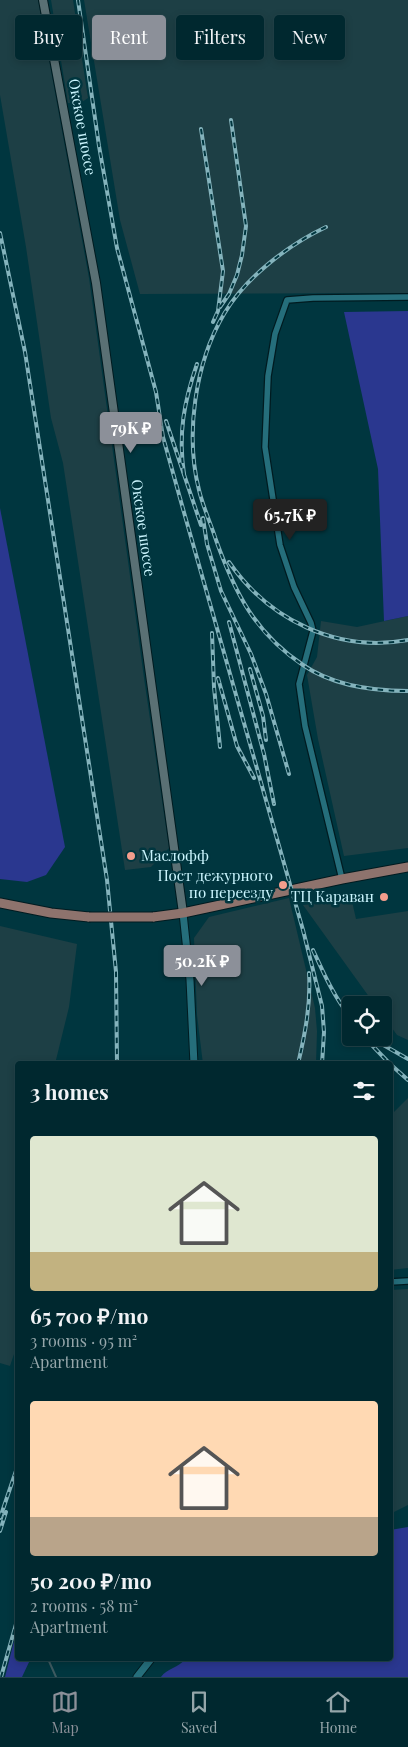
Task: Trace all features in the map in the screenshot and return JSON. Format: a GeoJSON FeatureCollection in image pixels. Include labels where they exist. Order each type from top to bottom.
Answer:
{"type":"FeatureCollection","features":[{"type":"Feature","properties":{"kind":"main road","name":"Окское шоссе"},"geometry":{"type":"LineString","coordinates":[[43,0],[96,283],[183,913]]}},
{"type":"Feature","properties":{"kind":"main road"},"geometry":{"type":"LineString","coordinates":[[0,903],[51,913],[89,917],[153,917],[183,913],[342,878],[408,867]]}},
{"type":"Feature","properties":{"kind":"street"},"geometry":{"type":"LineString","coordinates":[[342,878],[302,709],[299,684],[313,631],[312,623],[294,587],[279,536],[266,447],[268,376],[275,334],[287,300],[408,297]]}},
{"type":"Feature","properties":{"kind":"street"},"geometry":{"type":"LineString","coordinates":[[183,913],[190,973],[194,1061]]}},
{"type":"Feature","properties":{"kind":"street"},"geometry":{"type":"LineString","coordinates":[[393,1282],[408,1281]]}},
{"type":"Feature","properties":{"kind":"street"},"geometry":{"type":"LineString","coordinates":[[137,1677],[149,1661]]}},
{"type":"Feature","properties":{"kind":"shaded area"},"geometry":{"type":"Polygon","coordinates":[[[0,0],[38,0],[41,15],[15,15],[15,60],[49,60],[89,278],[169,848],[151,867],[125,870],[63,463],[51,418],[26,247],[0,95],[0,0]]]}},
{"type":"Feature","properties":{"kind":"shaded area"},"geometry":{"type":"Polygon","coordinates":[[[51,0],[73,0],[75,15],[53,15],[51,0]]]}},
{"type":"Feature","properties":{"kind":"shaded area"},"geometry":{"type":"Polygon","coordinates":[[[84,0],[408,0],[408,293],[140,294],[120,220],[94,60],[166,60],[166,15],[92,15],[92,49],[84,0]]]}},
{"type":"Feature","properties":{"kind":"shaded area"},"geometry":{"type":"Polygon","coordinates":[[[82,59],[88,98],[79,104],[68,103],[61,60],[82,59]]]}},
{"type":"Feature","properties":{"kind":"shaded area"},"geometry":{"type":"Polygon","coordinates":[[[408,311],[408,616],[384,621],[378,469],[344,312],[408,311]]]}},
{"type":"Feature","properties":{"kind":"shaded area"},"geometry":{"type":"Polygon","coordinates":[[[0,508],[65,847],[46,875],[27,882],[0,879],[0,508]]]}},
{"type":"Feature","properties":{"kind":"shaded area"},"geometry":{"type":"Polygon","coordinates":[[[408,616],[408,848],[344,856],[318,739],[307,675],[317,657],[321,621],[357,627],[408,616]]]}},
{"type":"Feature","properties":{"kind":"shaded area"},"geometry":{"type":"Polygon","coordinates":[[[351,897],[356,919],[408,911],[408,1040],[397,1035],[392,1028],[392,996],[369,996],[303,905],[351,897]]]}},
{"type":"Feature","properties":{"kind":"shaded area"},"geometry":{"type":"Polygon","coordinates":[[[289,898],[315,1008],[317,1031],[316,1061],[203,1061],[197,1015],[194,938],[209,917],[289,898]]]}},
{"type":"Feature","properties":{"kind":"shaded area"},"geometry":{"type":"Polygon","coordinates":[[[0,926],[77,944],[69,1007],[56,1061],[15,1061],[15,1351],[10,1366],[0,1363],[0,926]]]}},
{"type":"Feature","properties":{"kind":"shaded area"},"geometry":{"type":"Polygon","coordinates":[[[408,1098],[408,1268],[393,1270],[393,1113],[408,1098]]]}},
{"type":"Feature","properties":{"kind":"shaded area"},"geometry":{"type":"Polygon","coordinates":[[[408,1289],[408,1505],[393,1512],[393,1290],[408,1289]]]}},
{"type":"Feature","properties":{"kind":"shaded area"},"geometry":{"type":"Polygon","coordinates":[[[408,1527],[408,1677],[161,1677],[183,1661],[393,1661],[393,1530],[408,1527]]]}},
{"type":"Feature","properties":{"kind":"shaded area"},"geometry":{"type":"Polygon","coordinates":[[[14,1641],[15,1661],[30,1661],[22,1677],[5,1677],[14,1641]]]}},
{"type":"Feature","properties":{"kind":"waterway"},"geometry":{"type":"LineString","coordinates":[[49,1661],[56,1677]]}},
{"type":"Feature","properties":{"kind":"railway"},"geometry":{"type":"LineString","coordinates":[[78,0],[99,146],[117,248],[156,392],[163,437],[303,930],[322,1006],[324,1032],[322,1061]]}},
{"type":"Feature","properties":{"kind":"railway"},"geometry":{"type":"LineString","coordinates":[[220,307],[229,294],[237,275],[246,226],[231,120]]}},
{"type":"Feature","properties":{"kind":"railway"},"geometry":{"type":"LineString","coordinates":[[201,129],[223,271],[218,311],[213,322]]}},
{"type":"Feature","properties":{"kind":"railway"},"geometry":{"type":"LineString","coordinates":[[326,227],[297,243],[269,263],[244,287],[224,314],[206,354],[195,400],[193,423],[195,469],[203,503],[231,577],[249,610],[272,639],[286,653],[314,672],[327,678],[353,686],[408,691]]}},
{"type":"Feature","properties":{"kind":"railway"},"geometry":{"type":"LineString","coordinates":[[0,233],[25,352],[107,880],[116,972],[117,1061]]}},
{"type":"Feature","properties":{"kind":"railway"},"geometry":{"type":"LineString","coordinates":[[184,474],[182,459],[183,418],[197,364]]}},
{"type":"Feature","properties":{"kind":"railway"},"geometry":{"type":"LineString","coordinates":[[166,421],[201,525]]}},
{"type":"Feature","properties":{"kind":"railway"},"geometry":{"type":"LineString","coordinates":[[203,518],[207,544],[221,591],[251,654],[266,694],[289,774]]}},
{"type":"Feature","properties":{"kind":"railway"},"geometry":{"type":"LineString","coordinates":[[229,562],[245,583],[264,600],[284,616],[307,628],[331,636],[356,641],[382,643],[408,640]]}},
{"type":"Feature","properties":{"kind":"railway"},"geometry":{"type":"LineString","coordinates":[[229,622],[264,754],[274,804]]}},
{"type":"Feature","properties":{"kind":"railway"},"geometry":{"type":"LineString","coordinates":[[212,633],[214,687],[220,747]]}},
{"type":"Feature","properties":{"kind":"railway"},"geometry":{"type":"LineString","coordinates":[[250,669],[263,716],[266,740]]}},
{"type":"Feature","properties":{"kind":"railway"},"geometry":{"type":"LineString","coordinates":[[218,678],[237,746],[254,778]]}},
{"type":"Feature","properties":{"kind":"railway"},"geometry":{"type":"LineString","coordinates":[[313,950],[325,977],[342,1006]]}},
{"type":"Feature","properties":{"kind":"railway"},"geometry":{"type":"LineString","coordinates":[[299,1061],[307,1019],[309,973]]}},
{"type":"Feature","properties":{"kind":"railway"},"geometry":{"type":"LineString","coordinates":[[373,1046],[387,1061]]}},
{"type":"Feature","properties":{"kind":"railway"},"geometry":{"type":"LineString","coordinates":[[385,1046],[408,1059]]}},
{"type":"Feature","properties":{"kind":"railway"},"geometry":{"type":"LineString","coordinates":[[393,1067],[408,1080]]}},
{"type":"Feature","properties":{"kind":"railway"},"geometry":{"type":"LineString","coordinates":[[0,1518],[15,1474]]}},
{"type":"Feature","properties":{"kind":"railway"},"geometry":{"type":"LineString","coordinates":[[0,1531],[6,1512]]}},
{"type":"Feature","properties":{"kind":"railway"},"geometry":{"type":"LineString","coordinates":[[1,1677],[15,1628]]}},
{"type":"Feature","properties":{"kind":"place","name":"Маслофф"},"geometry":{"type":"Point","coordinates":[131,856]}},
{"type":"Feature","properties":{"kind":"place","name":"Пост дежурного по переезду"},"geometry":{"type":"Point","coordinates":[283,885]}},
{"type":"Feature","properties":{"kind":"place","name":"ТЦ Караван"},"geometry":{"type":"Point","coordinates":[384,897]}}]}
